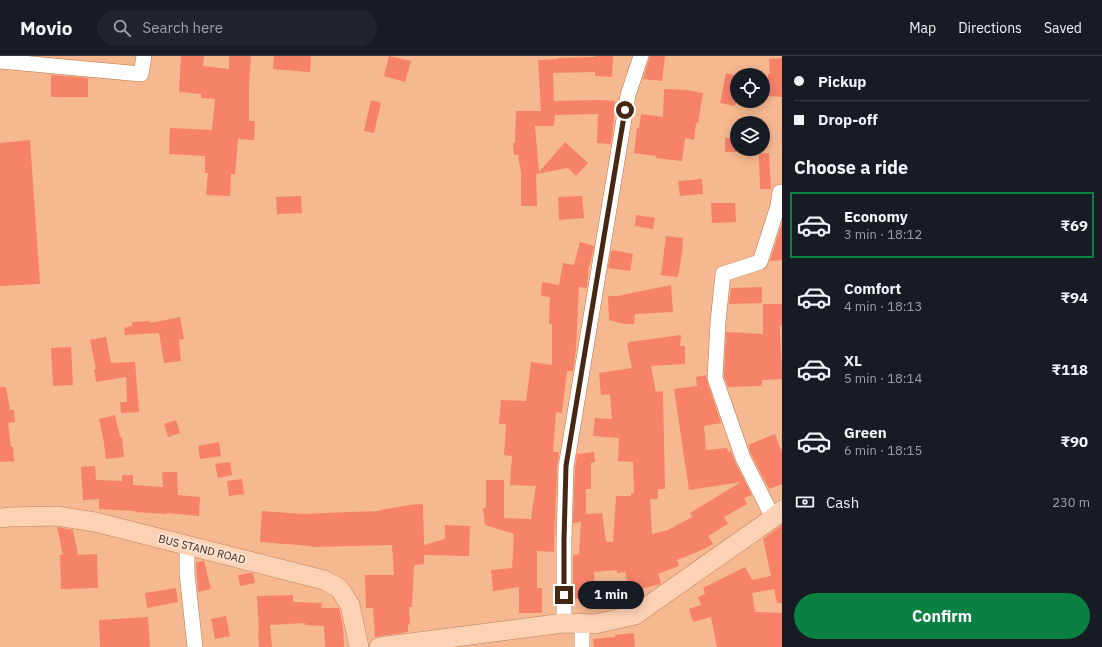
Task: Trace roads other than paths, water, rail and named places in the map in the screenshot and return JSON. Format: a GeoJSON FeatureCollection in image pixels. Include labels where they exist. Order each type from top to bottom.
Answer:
{"type":"FeatureCollection","features":[{"type":"Feature","properties":{"kind":"main road"},"geometry":{"type":"LineString","coordinates":[[379,647],[573,623],[595,624],[635,615],[778,514]]}},
{"type":"Feature","properties":{"kind":"main road","name":"BUS STAND ROAD"},"geometry":{"type":"LineString","coordinates":[[0,518],[57,516],[95,522],[324,580],[339,588],[350,606],[359,647]]}},
{"type":"Feature","properties":{"kind":"street"},"geometry":{"type":"LineString","coordinates":[[0,61],[141,74],[144,56]]}},
{"type":"Feature","properties":{"kind":"street"},"geometry":{"type":"LineString","coordinates":[[582,647],[573,623],[564,540],[566,466],[628,94],[641,56]]}},
{"type":"Feature","properties":{"kind":"street"},"geometry":{"type":"LineString","coordinates":[[778,514],[743,458],[715,378],[718,322],[723,274],[760,262],[778,206],[780,192]]}},
{"type":"Feature","properties":{"kind":"street"},"geometry":{"type":"LineString","coordinates":[[187,546],[187,573],[195,647]]}}]}
